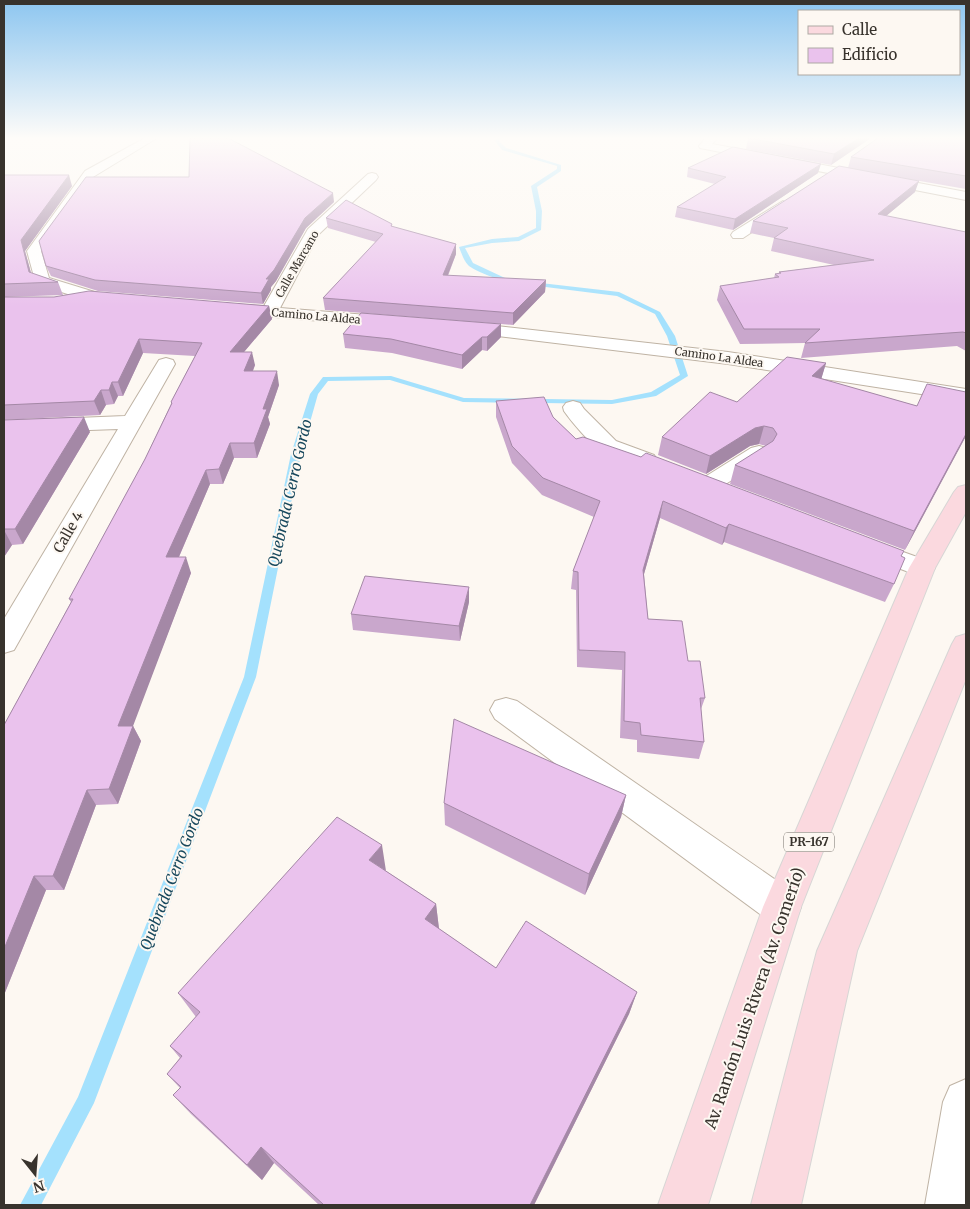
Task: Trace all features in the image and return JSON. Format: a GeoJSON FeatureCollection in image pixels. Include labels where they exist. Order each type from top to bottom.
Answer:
{"type":"FeatureCollection","features":[{"type":"Feature","properties":{"kind":"main road","name":"Av. Ramón Luis Rivera (Av. Comerío)"},"geometry":{"type":"LineString","coordinates":[[682,1205],[782,907],[922,568],[966,492]]}},
{"type":"Feature","properties":{"kind":"main road"},"geometry":{"type":"LineString","coordinates":[[776,1205],[837,952],[966,644]]}},
{"type":"Feature","properties":{"kind":"street"},"geometry":{"type":"LineString","coordinates":[[74,194],[34,251],[42,281],[96,298]]}},
{"type":"Feature","properties":{"kind":"street","name":"Calle Marcano"},"geometry":{"type":"LineString","coordinates":[[269,312],[313,232],[353,194]]}},
{"type":"Feature","properties":{"kind":"street"},"geometry":{"type":"LineString","coordinates":[[738,235],[795,197]]}},
{"type":"Feature","properties":{"kind":"street"},"geometry":{"type":"LineString","coordinates":[[59,303],[96,298],[135,301]]}},
{"type":"Feature","properties":{"kind":"street","name":"Camino La Aldea"},"geometry":{"type":"LineString","coordinates":[[221,308],[408,323]]}},
{"type":"Feature","properties":{"kind":"street","name":"Camino La Aldea"},"geometry":{"type":"LineString","coordinates":[[448,326],[508,331],[728,358],[966,395]]}},
{"type":"Feature","properties":{"kind":"street","name":"Calle 4"},"geometry":{"type":"LineString","coordinates":[[4,643],[166,364]]}},
{"type":"Feature","properties":{"kind":"street"},"geometry":{"type":"LineString","coordinates":[[573,407],[574,411],[608,446],[663,467]]}},
{"type":"Feature","properties":{"kind":"street"},"geometry":{"type":"LineString","coordinates":[[4,427],[133,422]]}},
{"type":"Feature","properties":{"kind":"street"},"geometry":{"type":"LineString","coordinates":[[736,496],[699,481],[759,452]]}},
{"type":"Feature","properties":{"kind":"street"},"geometry":{"type":"LineString","coordinates":[[848,539],[922,568]]}},
{"type":"Feature","properties":{"kind":"street"},"geometry":{"type":"LineString","coordinates":[[506,710],[782,907]]}},
{"type":"Feature","properties":{"kind":"street"},"geometry":{"type":"LineString","coordinates":[[950,1205],[966,1102]]}},
{"type":"Feature","properties":{"kind":"building"},"geometry":{"type":"Polygon","coordinates":[[[4,194],[55,194],[21,240],[29,272],[58,282],[4,284],[4,194]]]}},
{"type":"Feature","properties":{"kind":"building"},"geometry":{"type":"Polygon","coordinates":[[[73,194],[331,194],[305,218],[274,270],[266,279],[269,279],[261,293],[95,280],[46,266],[39,241],[73,194]]]}},
{"type":"Feature","properties":{"kind":"building"},"geometry":{"type":"Polygon","coordinates":[[[698,194],[773,194],[735,219],[677,207],[698,194]]]}},
{"type":"Feature","properties":{"kind":"building"},"geometry":{"type":"Polygon","coordinates":[[[795,194],[902,194],[878,214],[966,232],[966,333],[805,343],[820,329],[744,329],[720,286],[779,277],[775,274],[781,273],[779,272],[874,260],[774,238],[788,228],[753,221],[795,194]]]}},
{"type":"Feature","properties":{"kind":"building"},"geometry":{"type":"Polygon","coordinates":[[[346,200],[392,224],[391,226],[456,244],[443,275],[546,280],[513,313],[323,298],[383,234],[326,218],[346,200]]]}},
{"type":"Feature","properties":{"kind":"building"},"geometry":{"type":"Polygon","coordinates":[[[89,291],[269,306],[230,352],[252,352],[244,371],[277,371],[263,409],[267,409],[254,443],[230,443],[219,469],[206,470],[166,557],[186,557],[118,726],[133,726],[109,789],[87,790],[53,876],[34,876],[4,949],[4,725],[73,599],[69,599],[145,459],[171,402],[202,343],[139,339],[118,382],[112,382],[109,390],[101,390],[94,401],[4,405],[4,297],[54,297],[89,291]]]}},
{"type":"Feature","properties":{"kind":"building"},"geometry":{"type":"Polygon","coordinates":[[[361,313],[501,324],[487,337],[482,337],[462,355],[391,339],[343,334],[361,313]]]}},
{"type":"Feature","properties":{"kind":"building"},"geometry":{"type":"Polygon","coordinates":[[[787,357],[826,363],[812,376],[917,406],[927,384],[966,392],[966,434],[914,531],[735,465],[773,441],[777,434],[773,428],[764,426],[755,428],[710,456],[662,437],[710,392],[737,402],[787,357]]]}},
{"type":"Feature","properties":{"kind":"building"},"geometry":{"type":"Polygon","coordinates":[[[544,397],[553,417],[576,439],[583,437],[641,457],[646,453],[904,551],[901,556],[905,558],[894,584],[729,524],[726,528],[663,501],[643,570],[648,619],[682,621],[688,661],[700,661],[705,698],[700,698],[704,742],[641,735],[640,723],[624,721],[625,652],[579,650],[578,572],[573,571],[600,501],[543,478],[512,446],[496,401],[544,397]]]}},
{"type":"Feature","properties":{"kind":"building"},"geometry":{"type":"Polygon","coordinates":[[[84,417],[15,529],[4,529],[4,420],[84,417]]]}},
{"type":"Feature","properties":{"kind":"building"},"geometry":{"type":"Polygon","coordinates":[[[365,576],[469,587],[459,626],[351,614],[365,576]]]}},
{"type":"Feature","properties":{"kind":"building"},"geometry":{"type":"Polygon","coordinates":[[[454,719],[626,795],[589,874],[444,803],[454,719]]]}},
{"type":"Feature","properties":{"kind":"building"},"geometry":{"type":"Polygon","coordinates":[[[337,817],[382,845],[369,860],[436,904],[425,919],[496,968],[526,921],[637,992],[530,1205],[324,1205],[261,1147],[247,1165],[173,1095],[181,1087],[167,1074],[182,1056],[170,1046],[200,1012],[178,993],[337,817]]]}},
{"type":"Feature","properties":{"kind":"waterway","name":"Quebrada Cerro Gordo"},"geometry":{"type":"LineString","coordinates":[[514,281],[504,280],[470,264],[462,247],[492,241],[519,239],[539,229],[539,211],[536,194]]}},
{"type":"Feature","properties":{"kind":"waterway","name":"Quebrada Cerro Gordo"},"geometry":{"type":"LineString","coordinates":[[30,1205],[85,1103],[250,677],[296,454],[314,394],[326,379],[391,378],[463,400],[612,402],[653,394],[684,376],[671,336],[658,313],[619,294],[532,284]]}}]}
